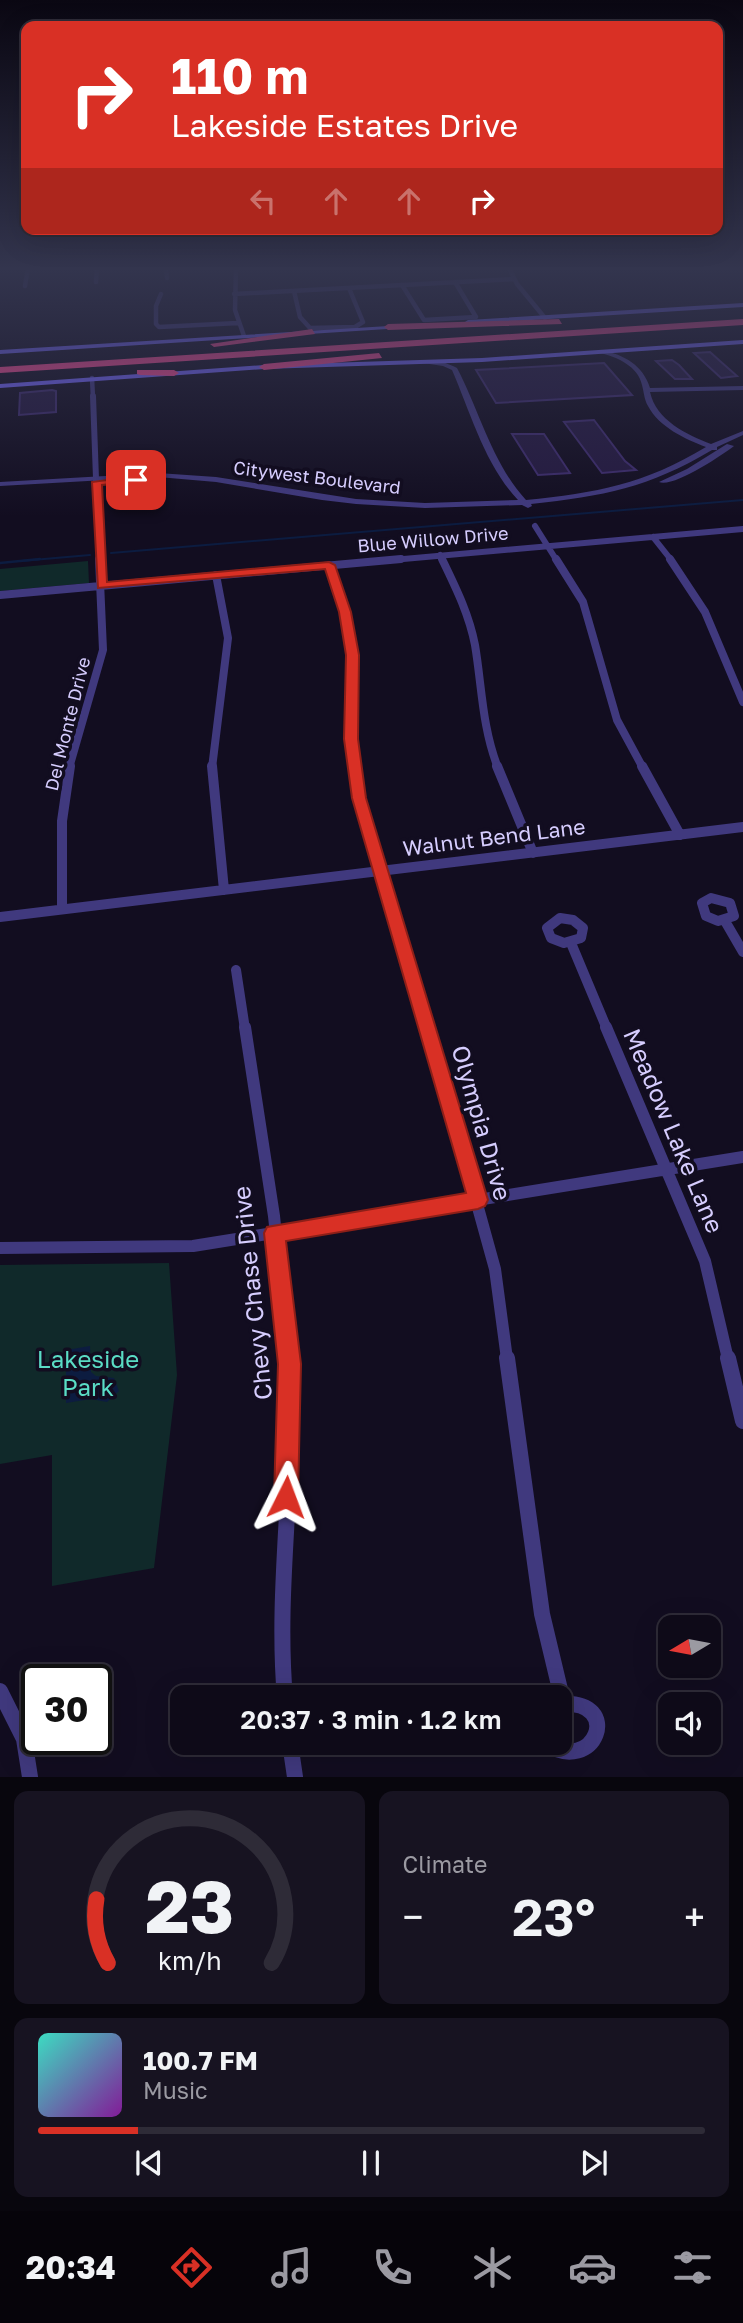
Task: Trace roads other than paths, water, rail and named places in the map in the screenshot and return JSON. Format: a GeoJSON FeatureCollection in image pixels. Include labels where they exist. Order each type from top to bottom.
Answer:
{"type":"FeatureCollection","features":[{"type":"Feature","properties":{"kind":"highway"},"geometry":{"type":"LineString","coordinates":[[0,368],[146,351]]}},
{"type":"Feature","properties":{"kind":"highway"},"geometry":{"type":"LineString","coordinates":[[40,363],[228,351]]}},
{"type":"Feature","properties":{"kind":"highway"},"geometry":{"type":"LineString","coordinates":[[0,368],[277,351]]}},
{"type":"Feature","properties":{"kind":"highway"},"geometry":{"type":"LineString","coordinates":[[264,367],[426,351]]}},
{"type":"Feature","properties":{"kind":"highway"},"geometry":{"type":"LineString","coordinates":[[0,377],[174,373]]}},
{"type":"Feature","properties":{"kind":"main road"},"geometry":{"type":"LineString","coordinates":[[0,386],[264,367],[468,360],[617,351]]}},
{"type":"Feature","properties":{"kind":"street"},"geometry":{"type":"LineString","coordinates":[[622,357],[629,351]]}},
{"type":"Feature","properties":{"kind":"street"},"geometry":{"type":"LineString","coordinates":[[602,352],[622,357],[643,378],[654,411],[679,433],[721,450]]}},
{"type":"Feature","properties":{"kind":"street"},"geometry":{"type":"LineString","coordinates":[[455,369],[457,365],[468,360]]}},
{"type":"Feature","properties":{"kind":"street"},"geometry":{"type":"LineString","coordinates":[[422,362],[444,364],[455,369],[491,454],[522,504]]}},
{"type":"Feature","properties":{"kind":"street","name":"Del Monte Drive"},"geometry":{"type":"LineString","coordinates":[[62,909],[64,804],[69,770],[100,673],[102,586],[92,378]]}},
{"type":"Feature","properties":{"kind":"street"},"geometry":{"type":"LineString","coordinates":[[646,392],[743,390]]}},
{"type":"Feature","properties":{"kind":"street","name":"Citywest Boulevard"},"geometry":{"type":"LineString","coordinates":[[0,486],[97,480],[196,481],[319,503],[381,509],[464,511],[630,486],[663,474],[710,447],[743,433]]}},
{"type":"Feature","properties":{"kind":"street","name":"Citywest Boulevard"},"geometry":{"type":"LineString","coordinates":[[522,504],[607,498],[644,488],[690,471],[721,450],[743,440]]}},
{"type":"Feature","properties":{"kind":"street"},"geometry":{"type":"LineString","coordinates":[[535,526],[583,602],[617,720],[680,835]]}},
{"type":"Feature","properties":{"kind":"street","name":"Blue Willow Drive"},"geometry":{"type":"LineString","coordinates":[[0,595],[743,529]]}},
{"type":"Feature","properties":{"kind":"street"},"geometry":{"type":"LineString","coordinates":[[653,537],[687,581],[705,612],[743,702]]}},
{"type":"Feature","properties":{"kind":"street"},"geometry":{"type":"LineString","coordinates":[[440,555],[467,612],[475,648],[483,722],[496,763],[533,853]]}},
{"type":"Feature","properties":{"kind":"street","name":"Olympia Drive"},"geometry":{"type":"LineString","coordinates":[[329,565],[345,612],[353,655],[354,767],[359,798],[478,1200],[497,1282],[542,1614],[558,1685]]}},
{"type":"Feature","properties":{"kind":"street"},"geometry":{"type":"LineString","coordinates":[[216,575],[228,638],[212,758],[213,800],[224,890]]}},
{"type":"Feature","properties":{"kind":"street","name":"Walnut Bend Lane"},"geometry":{"type":"LineString","coordinates":[[0,917],[743,827]]}},
{"type":"Feature","properties":{"kind":"street"},"geometry":{"type":"LineString","coordinates":[[725,920],[743,952]]}},
{"type":"Feature","properties":{"kind":"street","name":"Meadow Lake Lane"},"geometry":{"type":"LineString","coordinates":[[571,943],[705,1261],[743,1421]]}},
{"type":"Feature","properties":{"kind":"street","name":"Chevy Chase Drive"},"geometry":{"type":"LineString","coordinates":[[236,970],[275,1233],[289,1364],[289,1444],[280,1603],[284,1685]]}},
{"type":"Feature","properties":{"kind":"street"},"geometry":{"type":"LineString","coordinates":[[0,1248],[193,1246],[743,1157]]}},
{"type":"Feature","properties":{"kind":"street"},"geometry":{"type":"LineString","coordinates":[[0,1690],[24,1740],[30,1777]]}},
{"type":"Feature","properties":{"kind":"street","name":"Olympia Drive"},"geometry":{"type":"LineString","coordinates":[[553,1755],[557,1762],[567,1768],[579,1769],[589,1764],[596,1755],[598,1730],[593,1718],[585,1708],[572,1705]]}},
{"type":"Feature","properties":{"kind":"street"},"geometry":{"type":"LineString","coordinates":[[292,1755],[295,1777]]}},
{"type":"Feature","properties":{"kind":"water"},"geometry":{"type":"Polygon","coordinates":[[[90,1346],[91,1372],[96,1376],[114,1378],[119,1391],[107,1402],[91,1399],[66,1403],[66,1350],[90,1346]]]}},
{"type":"Feature","properties":{"kind":"waterway"},"geometry":{"type":"LineString","coordinates":[[111,553],[743,500]]}},
{"type":"Feature","properties":{"kind":"waterway"},"geometry":{"type":"LineString","coordinates":[[21,561],[90,555]]}},
{"type":"Feature","properties":{"kind":"waterway"},"geometry":{"type":"LineString","coordinates":[[0,563],[40,559]]}},
{"type":"Feature","properties":{"kind":"park label","name":"Lakeside Park"},"geometry":{"type":"Point","coordinates":[88,1374]}}]}
